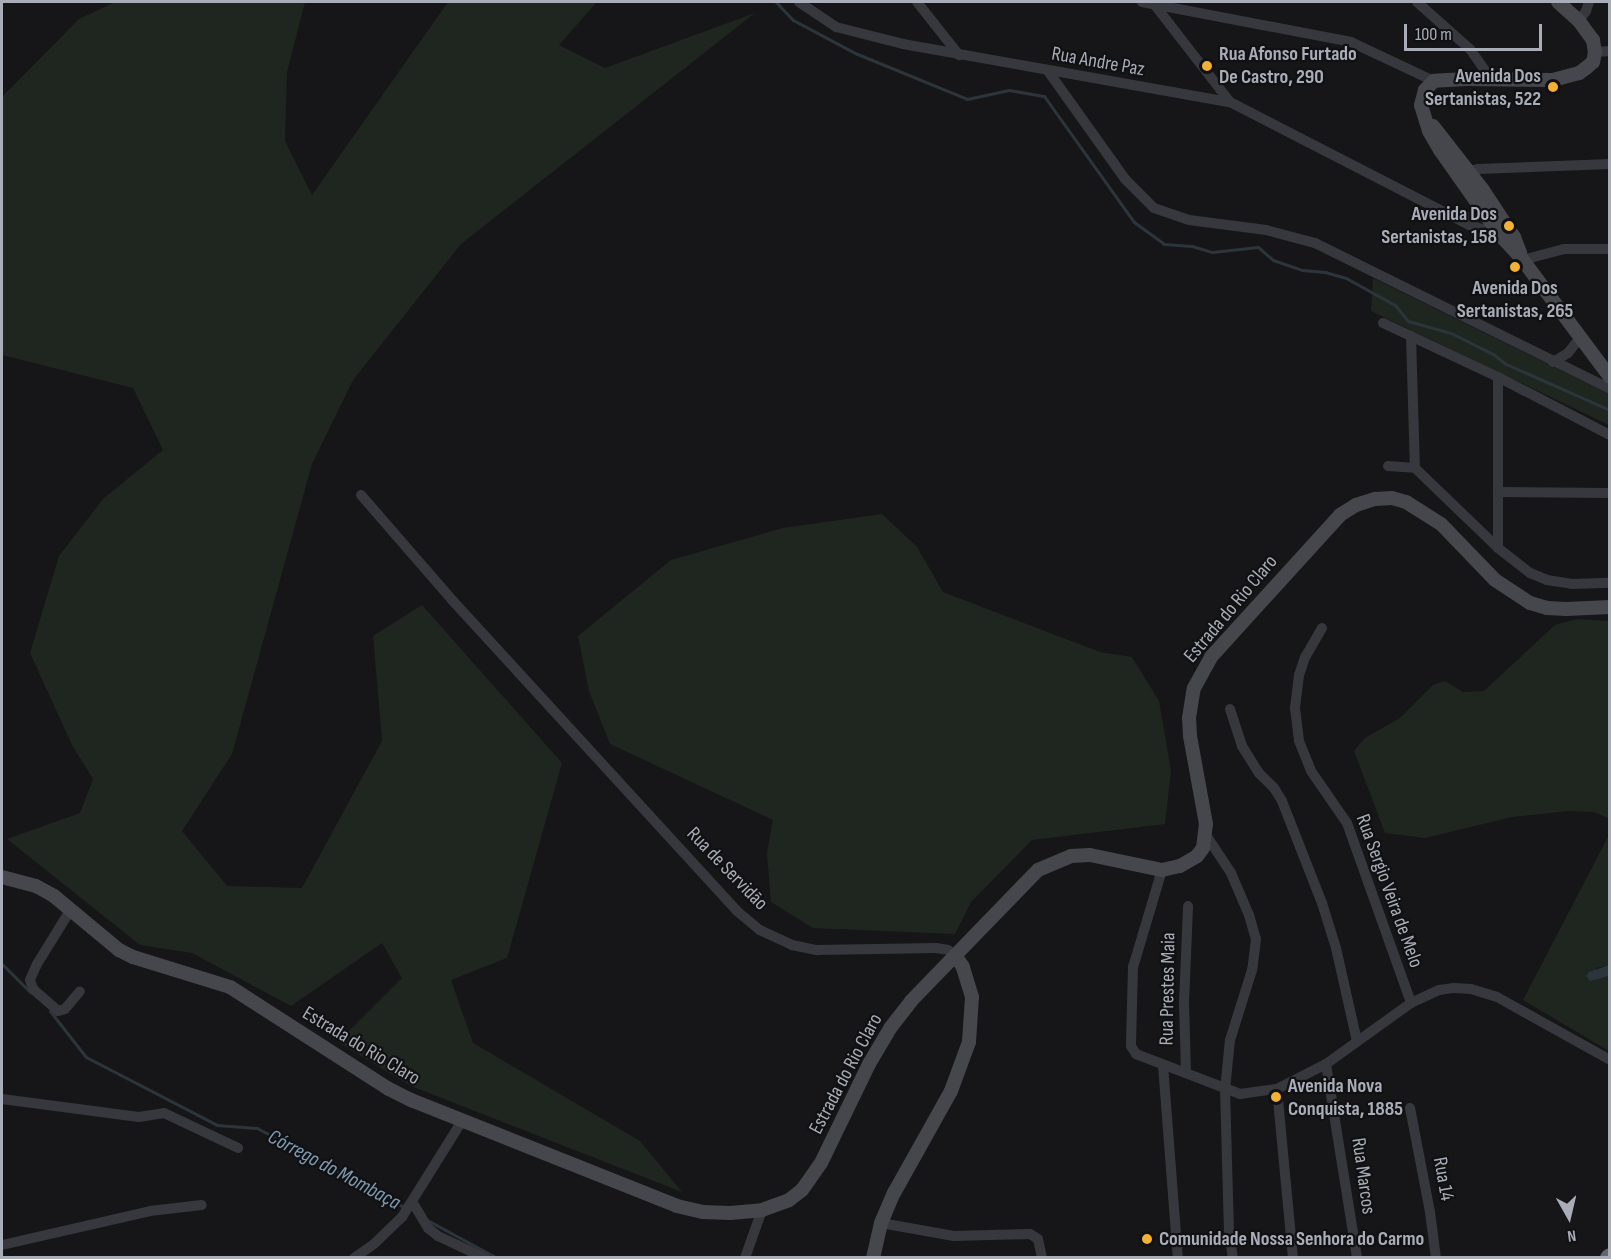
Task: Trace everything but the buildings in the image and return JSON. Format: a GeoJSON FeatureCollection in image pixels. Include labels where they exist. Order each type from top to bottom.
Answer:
{"type":"FeatureCollection","features":[{"type":"Feature","properties":{"kind":"main road"},"geometry":{"type":"LineString","coordinates":[[1558,2],[1579,21],[1593,40],[1595,52],[1593,62],[1586,68],[1563,79],[1434,81],[1425,90],[1422,98],[1424,115],[1429,131],[1463,173],[1579,339],[1610,377]]}},
{"type":"Feature","properties":{"kind":"main road"},"geometry":{"type":"LineString","coordinates":[[1463,173],[1484,212],[1491,213],[1503,230]]}},
{"type":"Feature","properties":{"kind":"main road","name":"Estrada do Rio Claro"},"geometry":{"type":"LineString","coordinates":[[1206,835],[1189,718],[1197,681],[1211,657],[1258,602],[1340,514],[1356,505],[1375,499],[1392,498],[1419,509],[1441,524],[1495,580],[1530,603],[1547,608],[1566,609],[1610,607]]}},
{"type":"Feature","properties":{"kind":"main road"},"geometry":{"type":"LineString","coordinates":[[1162,870],[1179,866],[1197,856],[1203,848],[1206,835]]}},
{"type":"Feature","properties":{"kind":"main road","name":"Estrada do Rio Claro"},"geometry":{"type":"LineString","coordinates":[[2,876],[46,891],[119,950],[133,957],[230,987],[389,1089],[462,1121],[677,1206],[703,1212],[730,1213],[762,1210],[789,1200],[811,1179],[833,1140],[868,1064],[891,1027],[911,1001],[1038,870],[1071,856],[1090,855],[1162,870]]}},
{"type":"Feature","properties":{"kind":"main road"},"geometry":{"type":"LineString","coordinates":[[873,1257],[881,1223],[894,1193],[951,1091],[969,1042],[972,1026],[972,997],[963,967],[955,955]]}},
{"type":"Feature","properties":{"kind":"street","name":"Rua Andre Paz"},"geometry":{"type":"LineString","coordinates":[[799,2],[836,27],[903,44],[1230,102]]}},
{"type":"Feature","properties":{"kind":"street"},"geometry":{"type":"LineString","coordinates":[[918,2],[959,55]]}},
{"type":"Feature","properties":{"kind":"street"},"geometry":{"type":"LineString","coordinates":[[1142,2],[1351,42],[1434,81]]}},
{"type":"Feature","properties":{"kind":"street"},"geometry":{"type":"LineString","coordinates":[[1417,2],[1477,56],[1491,79]]}},
{"type":"Feature","properties":{"kind":"street"},"geometry":{"type":"LineString","coordinates":[[1579,21],[1589,2]]}},
{"type":"Feature","properties":{"kind":"street"},"geometry":{"type":"LineString","coordinates":[[1154,4],[1230,102],[1479,229],[1503,230]]}},
{"type":"Feature","properties":{"kind":"street"},"geometry":{"type":"LineString","coordinates":[[1595,52],[1610,51]]}},
{"type":"Feature","properties":{"kind":"street"},"geometry":{"type":"LineString","coordinates":[[1048,71],[1125,179],[1154,208],[1189,220],[1266,230],[1315,243],[1553,362],[1610,388]]}},
{"type":"Feature","properties":{"kind":"street"},"geometry":{"type":"LineString","coordinates":[[1463,173],[1610,164]]}},
{"type":"Feature","properties":{"kind":"street"},"geometry":{"type":"LineString","coordinates":[[1456,218],[1472,217],[1484,212]]}},
{"type":"Feature","properties":{"kind":"street"},"geometry":{"type":"LineString","coordinates":[[1523,260],[1564,249],[1610,249]]}},
{"type":"Feature","properties":{"kind":"street"},"geometry":{"type":"LineString","coordinates":[[1383,323],[1498,377],[1610,435]]}},
{"type":"Feature","properties":{"kind":"street"},"geometry":{"type":"LineString","coordinates":[[1411,336],[1415,468]]}},
{"type":"Feature","properties":{"kind":"street"},"geometry":{"type":"LineString","coordinates":[[1553,362],[1568,353],[1579,339]]}},
{"type":"Feature","properties":{"kind":"street"},"geometry":{"type":"LineString","coordinates":[[1498,377],[1498,548]]}},
{"type":"Feature","properties":{"kind":"street"},"geometry":{"type":"LineString","coordinates":[[1388,466],[1415,468],[1498,548],[1530,573],[1547,580],[1572,584],[1610,583]]}},
{"type":"Feature","properties":{"kind":"street"},"geometry":{"type":"LineString","coordinates":[[1498,492],[1610,493]]}},
{"type":"Feature","properties":{"kind":"street","name":"Rua de Servidão"},"geometry":{"type":"LineString","coordinates":[[361,495],[453,601],[736,911],[760,930],[792,945],[816,950],[936,948],[948,950],[955,955]]}},
{"type":"Feature","properties":{"kind":"street","name":"Rua Sergio Veira de Melo"},"geometry":{"type":"LineString","coordinates":[[1322,628],[1305,657],[1299,675],[1295,708],[1299,741],[1311,771],[1347,823],[1411,1003]]}},
{"type":"Feature","properties":{"kind":"street"},"geometry":{"type":"LineString","coordinates":[[1230,709],[1242,746],[1258,773],[1274,788],[1282,801],[1322,903],[1358,1041]]}},
{"type":"Feature","properties":{"kind":"street"},"geometry":{"type":"LineString","coordinates":[[1206,835],[1235,882],[1256,939],[1252,970],[1232,1032],[1225,1089],[1229,1233],[1233,1257]]}},
{"type":"Feature","properties":{"kind":"street"},"geometry":{"type":"LineString","coordinates":[[1162,870],[1133,967],[1131,1046],[1136,1054],[1240,1094],[1277,1089],[1326,1064],[1411,1003],[1439,990],[1471,989],[1497,997],[1523,1010],[1610,1060]]}},
{"type":"Feature","properties":{"kind":"street","name":"Rua Prestes Maia"},"geometry":{"type":"LineString","coordinates":[[1186,1073],[1184,1003],[1188,906]]}},
{"type":"Feature","properties":{"kind":"street"},"geometry":{"type":"LineString","coordinates":[[71,909],[37,964],[30,980],[33,989],[58,1011],[65,1009],[80,991]]}},
{"type":"Feature","properties":{"kind":"street","name":"Rua Marcos"},"geometry":{"type":"LineString","coordinates":[[1326,1064],[1358,1257]]}},
{"type":"Feature","properties":{"kind":"street"},"geometry":{"type":"LineString","coordinates":[[1163,1065],[1178,1257]]}},
{"type":"Feature","properties":{"kind":"street"},"geometry":{"type":"LineString","coordinates":[[1277,1089],[1293,1257]]}},
{"type":"Feature","properties":{"kind":"street"},"geometry":{"type":"LineString","coordinates":[[2,1099],[139,1117],[164,1113],[238,1148]]}},
{"type":"Feature","properties":{"kind":"street","name":"Rua 14"},"geometry":{"type":"LineString","coordinates":[[1410,1108],[1430,1212],[1436,1257]]}},
{"type":"Feature","properties":{"kind":"street"},"geometry":{"type":"LineString","coordinates":[[354,1257],[391,1229],[413,1203],[462,1121]]}},
{"type":"Feature","properties":{"kind":"street"},"geometry":{"type":"LineString","coordinates":[[413,1203],[428,1228],[438,1236],[485,1257]]}},
{"type":"Feature","properties":{"kind":"street"},"geometry":{"type":"LineString","coordinates":[[2,1245],[150,1211],[202,1205]]}},
{"type":"Feature","properties":{"kind":"street"},"geometry":{"type":"LineString","coordinates":[[745,1257],[762,1210]]}},
{"type":"Feature","properties":{"kind":"street"},"geometry":{"type":"LineString","coordinates":[[881,1223],[954,1236],[1030,1234],[1038,1239],[1042,1257]]}},
{"type":"Feature","properties":{"kind":"shaded area"},"geometry":{"type":"Polygon","coordinates":[[[115,2],[305,2],[287,72],[285,141],[312,195],[448,2],[597,2],[559,45],[605,68],[755,13],[461,244],[353,380],[312,464],[232,754],[182,831],[227,886],[302,888],[382,741],[373,636],[422,605],[562,763],[507,958],[451,980],[473,1043],[640,1141],[682,1192],[411,1086],[338,1042],[402,978],[382,943],[291,1006],[192,953],[140,945],[7,839],[80,813],[93,779],[72,745],[30,653],[59,556],[103,499],[163,450],[133,388],[2,355],[2,97],[79,19],[115,2]]]}},
{"type":"Feature","properties":{"kind":"shaded area"},"geometry":{"type":"Polygon","coordinates":[[[1373,278],[1609,394],[1609,425],[1371,311],[1373,278]]]}},
{"type":"Feature","properties":{"kind":"shaded area"},"geometry":{"type":"Polygon","coordinates":[[[882,514],[917,547],[943,592],[1100,652],[1132,657],[1159,701],[1171,771],[1165,824],[1032,840],[971,902],[955,934],[813,928],[771,902],[767,853],[773,820],[610,744],[589,691],[578,636],[671,560],[783,528],[882,514]]]}},
{"type":"Feature","properties":{"kind":"shaded area"},"geometry":{"type":"Polygon","coordinates":[[[1577,619],[1609,621],[1609,823],[1608,818],[1594,812],[1569,811],[1512,817],[1425,838],[1385,833],[1354,751],[1365,738],[1400,718],[1433,685],[1445,681],[1463,692],[1484,691],[1555,625],[1577,619]]]}},
{"type":"Feature","properties":{"kind":"shaded area"},"geometry":{"type":"Polygon","coordinates":[[[1609,835],[1609,965],[1596,968],[1603,978],[1609,976],[1609,1051],[1523,1000],[1609,835]]]}},
{"type":"Feature","properties":{"kind":"shaded area"},"geometry":{"type":"Polygon","coordinates":[[[1609,965],[1609,976],[1590,981],[1586,976],[1589,972],[1609,965]]]}},
{"type":"Feature","properties":{"kind":"waterway"},"geometry":{"type":"LineString","coordinates":[[776,2],[793,20],[855,53],[967,99],[1009,90],[1044,96],[1134,222],[1164,244],[1192,246],[1212,252],[1258,247],[1273,260],[1302,270],[1325,272],[1346,278],[1395,305],[1408,321],[1451,333],[1493,354],[1506,364],[1610,410]]}},
{"type":"Feature","properties":{"kind":"waterway","name":"Córrego do Mombaça"},"geometry":{"type":"LineString","coordinates":[[2,964],[30,992]]}},
{"type":"Feature","properties":{"kind":"waterway","name":"Córrego do Mombaça"},"geometry":{"type":"LineString","coordinates":[[50,1011],[86,1057],[217,1125],[257,1128],[404,1207]]}},
{"type":"Feature","properties":{"kind":"waterway","name":"Córrego do Mombaça"},"geometry":{"type":"LineString","coordinates":[[429,1221],[497,1258]]}},
{"type":"Feature","properties":{"kind":"place","name":"Rua Afonso Furtado De Castro, 290"},"geometry":{"type":"Point","coordinates":[1207,66]}},
{"type":"Feature","properties":{"kind":"place","name":"Avenida Dos Sertanistas, 522"},"geometry":{"type":"Point","coordinates":[1553,87]}},
{"type":"Feature","properties":{"kind":"place","name":"Avenida Dos Sertanistas, 158"},"geometry":{"type":"Point","coordinates":[1509,226]}},
{"type":"Feature","properties":{"kind":"place","name":"Avenida Dos Sertanistas, 265"},"geometry":{"type":"Point","coordinates":[1515,267]}},
{"type":"Feature","properties":{"kind":"place","name":"Avenida Nova Conquista, 1885"},"geometry":{"type":"Point","coordinates":[1276,1097]}},
{"type":"Feature","properties":{"kind":"place","name":"Comunidade Nossa Senhora do Carmo"},"geometry":{"type":"Point","coordinates":[1147,1239]}}]}
